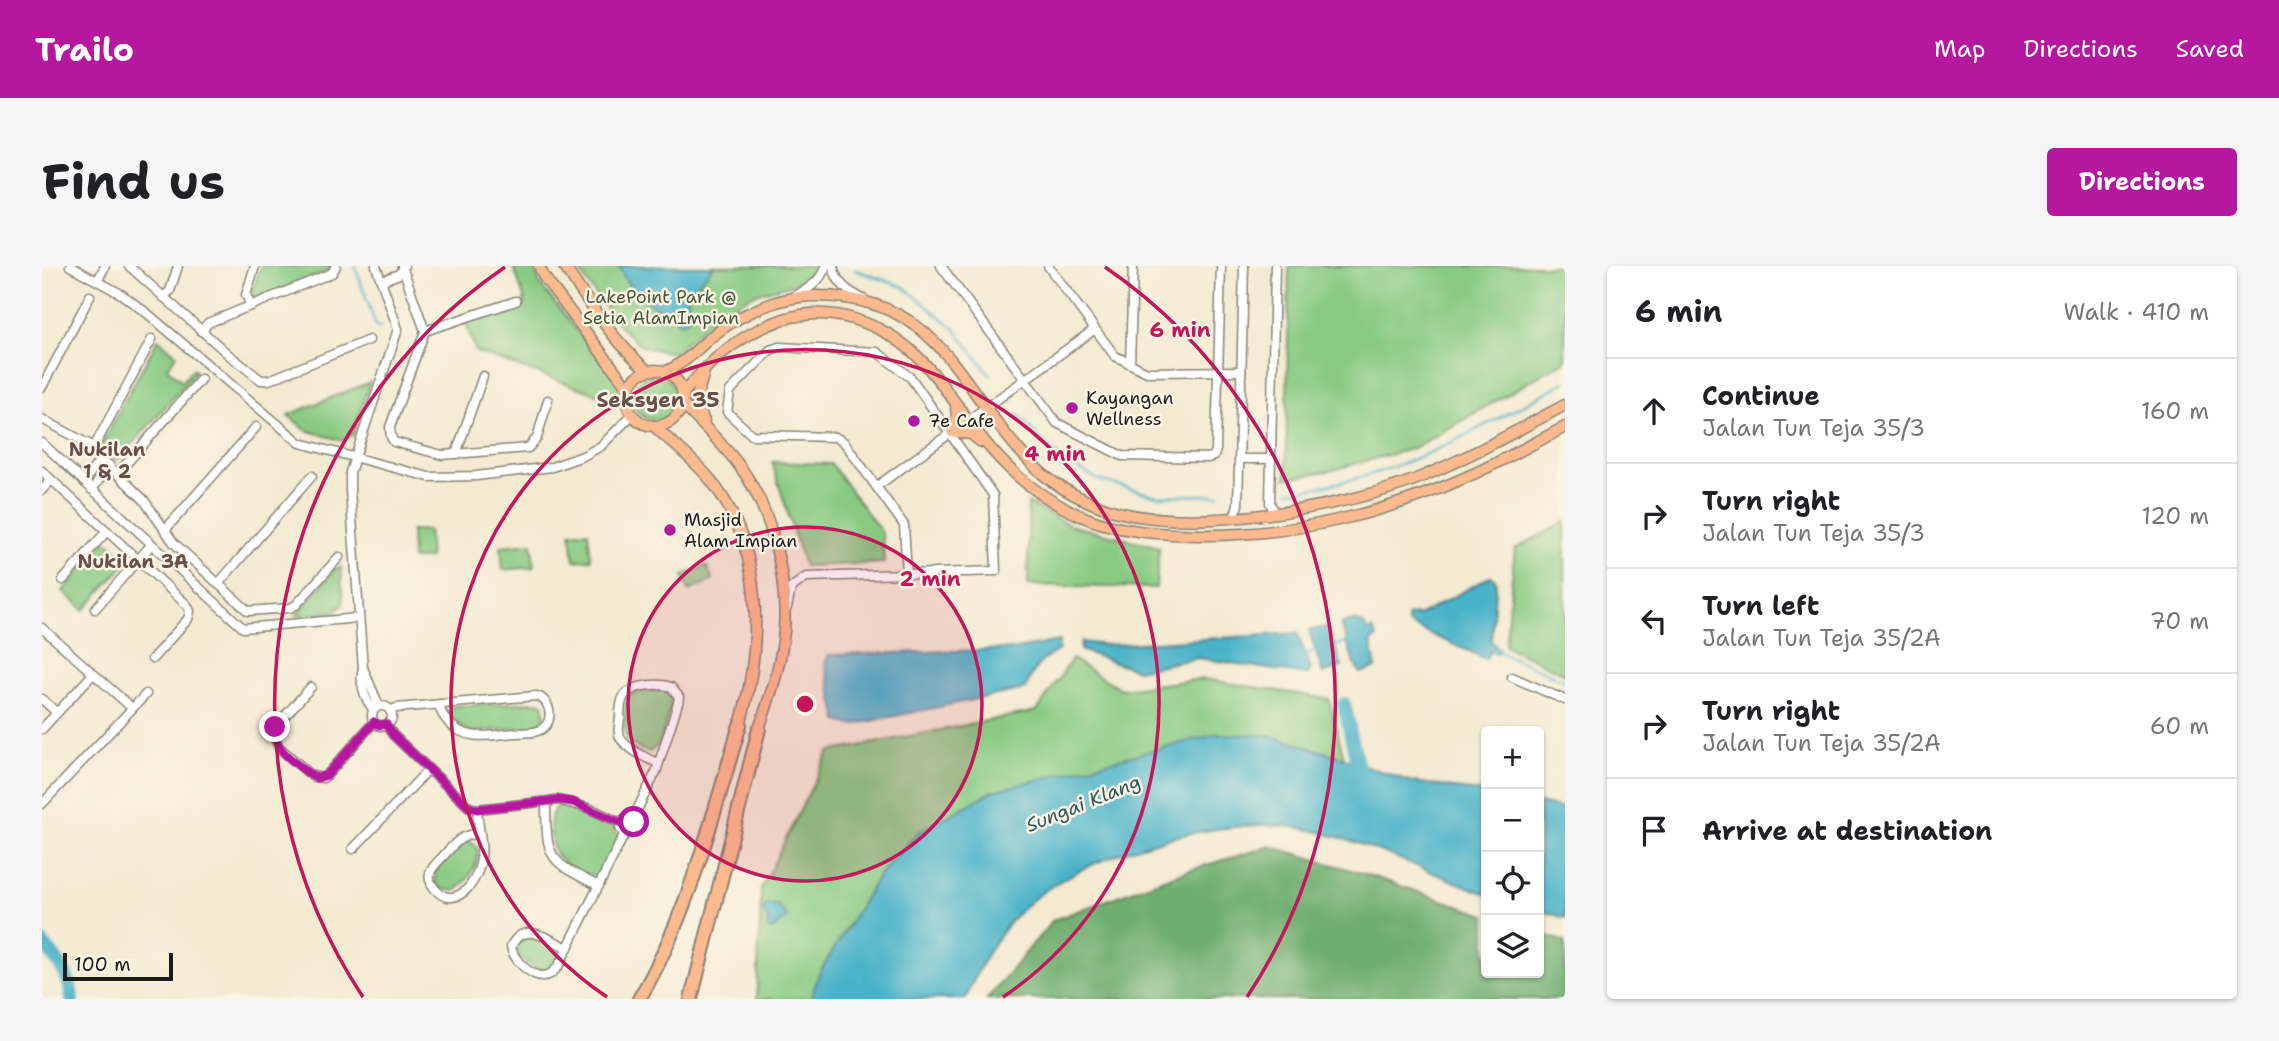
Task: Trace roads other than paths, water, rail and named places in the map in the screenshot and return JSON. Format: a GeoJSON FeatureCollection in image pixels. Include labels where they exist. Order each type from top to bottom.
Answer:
{"type":"FeatureCollection","features":[{"type":"Feature","properties":{"kind":"highway"},"geometry":{"type":"LineString","coordinates":[[639,999],[665,948],[693,877],[740,725]]}},
{"type":"Feature","properties":{"kind":"highway"},"geometry":{"type":"LineString","coordinates":[[691,999],[760,729]]}},
{"type":"Feature","properties":{"kind":"main road"},"geometry":{"type":"LineString","coordinates":[[539,266],[544,277],[629,389]]}},
{"type":"Feature","properties":{"kind":"main road"},"geometry":{"type":"LineString","coordinates":[[564,266],[633,358],[648,371]]}},
{"type":"Feature","properties":{"kind":"main road"},"geometry":{"type":"LineString","coordinates":[[665,372],[679,382],[683,405],[678,415],[664,425],[642,424],[632,415],[627,402],[629,389],[640,375],[648,371],[665,372],[677,367],[728,325],[763,306],[785,299],[815,295],[868,302],[908,319],[929,335],[955,365],[1000,428],[1037,469],[1062,487],[1118,512],[1175,519],[1275,513],[1352,499],[1415,480],[1565,405]]}},
{"type":"Feature","properties":{"kind":"main road"},"geometry":{"type":"LineString","coordinates":[[683,394],[707,365],[737,341],[768,324],[795,316],[822,313],[841,315],[870,324],[898,340],[932,370],[989,447],[1023,482],[1080,516],[1139,532],[1214,535],[1304,527],[1368,513],[1471,475],[1565,427]]}},
{"type":"Feature","properties":{"kind":"main road"},"geometry":{"type":"LineString","coordinates":[[707,365],[696,400],[709,430]]}},
{"type":"Feature","properties":{"kind":"main road"},"geometry":{"type":"LineString","coordinates":[[955,400],[957,423],[951,433],[971,434],[989,447]]}},
{"type":"Feature","properties":{"kind":"main road"},"geometry":{"type":"LineString","coordinates":[[683,405],[709,430],[739,466],[757,497],[782,566],[784,627],[776,676],[760,729]]}},
{"type":"Feature","properties":{"kind":"main road"},"geometry":{"type":"LineString","coordinates":[[654,426],[709,478],[729,509],[749,563],[756,603],[755,626],[746,704],[740,725]]}},
{"type":"Feature","properties":{"kind":"street"},"geometry":{"type":"LineString","coordinates":[[71,266],[88,270],[98,280],[121,293],[300,443],[429,477],[476,476],[552,467],[583,456],[601,446],[632,415]]}},
{"type":"Feature","properties":{"kind":"street"},"geometry":{"type":"LineString","coordinates":[[98,280],[105,266]]}},
{"type":"Feature","properties":{"kind":"street"},"geometry":{"type":"LineString","coordinates":[[129,266],[254,377],[261,380],[269,380],[369,340]]}},
{"type":"Feature","properties":{"kind":"street"},"geometry":{"type":"LineString","coordinates":[[163,297],[170,290],[178,266]]}},
{"type":"Feature","properties":{"kind":"street"},"geometry":{"type":"LineString","coordinates":[[251,306],[246,295],[256,266]]}},
{"type":"Feature","properties":{"kind":"street"},"geometry":{"type":"LineString","coordinates":[[381,281],[399,274],[402,266]]}},
{"type":"Feature","properties":{"kind":"street"},"geometry":{"type":"LineString","coordinates":[[402,266],[425,331],[390,427],[391,437],[401,445],[442,455],[528,448],[537,438],[548,400]]}},
{"type":"Feature","properties":{"kind":"street"},"geometry":{"type":"LineString","coordinates":[[785,299],[808,289],[826,266]]}},
{"type":"Feature","properties":{"kind":"street"},"geometry":{"type":"LineString","coordinates":[[833,266],[837,279],[847,290],[868,302]]}},
{"type":"Feature","properties":{"kind":"street"},"geometry":{"type":"LineString","coordinates":[[941,266],[1057,423],[1122,456],[1208,458],[1214,456],[1216,450],[1221,266]]}},
{"type":"Feature","properties":{"kind":"street"},"geometry":{"type":"LineString","coordinates":[[1048,266],[1115,356],[1147,372],[1241,372]]}},
{"type":"Feature","properties":{"kind":"street"},"geometry":{"type":"LineString","coordinates":[[1130,364],[1133,266]]}},
{"type":"Feature","properties":{"kind":"street"},"geometry":{"type":"LineString","coordinates":[[1234,517],[1238,505],[1244,266]]}},
{"type":"Feature","properties":{"kind":"street"},"geometry":{"type":"LineString","coordinates":[[1275,266],[1270,503],[1275,513]]}},
{"type":"Feature","properties":{"kind":"street"},"geometry":{"type":"LineString","coordinates":[[363,668],[359,678],[369,705],[377,705],[386,707],[390,711],[390,719],[386,724],[379,725],[374,722],[372,716],[377,705],[363,668],[350,490],[350,472],[398,329],[381,281],[379,267]]}},
{"type":"Feature","properties":{"kind":"street"},"geometry":{"type":"LineString","coordinates":[[201,331],[208,323],[332,273],[335,268]]}},
{"type":"Feature","properties":{"kind":"street"},"geometry":{"type":"LineString","coordinates":[[42,387],[90,296]]}},
{"type":"Feature","properties":{"kind":"street"},"geometry":{"type":"LineString","coordinates":[[425,331],[516,301]]}},
{"type":"Feature","properties":{"kind":"street"},"geometry":{"type":"LineString","coordinates":[[877,486],[1095,329]]}},
{"type":"Feature","properties":{"kind":"street"},"geometry":{"type":"LineString","coordinates":[[94,447],[152,340]]}},
{"type":"Feature","properties":{"kind":"street"},"geometry":{"type":"LineString","coordinates":[[784,627],[791,588],[806,577],[907,574],[996,571],[993,495],[911,378],[877,352],[779,347],[770,350],[730,391],[727,412],[752,435],[838,438],[844,442],[904,525],[907,574]]}},
{"type":"Feature","properties":{"kind":"street"},"geometry":{"type":"LineString","coordinates":[[456,454],[482,376]]}},
{"type":"Feature","properties":{"kind":"street"},"geometry":{"type":"LineString","coordinates":[[118,473],[201,379]]}},
{"type":"Feature","properties":{"kind":"street"},"geometry":{"type":"LineString","coordinates":[[42,419],[94,447],[101,458],[144,500],[174,543],[248,611],[290,608],[296,605],[339,557]]}},
{"type":"Feature","properties":{"kind":"street"},"geometry":{"type":"LineString","coordinates":[[165,530],[256,427]]}},
{"type":"Feature","properties":{"kind":"street"},"geometry":{"type":"LineString","coordinates":[[42,443],[243,628],[359,618]]}},
{"type":"Feature","properties":{"kind":"street"},"geometry":{"type":"LineString","coordinates":[[84,482],[101,458]]}},
{"type":"Feature","properties":{"kind":"street"},"geometry":{"type":"LineString","coordinates":[[1239,459],[1271,459]]}},
{"type":"Feature","properties":{"kind":"street"},"geometry":{"type":"LineString","coordinates":[[92,490],[109,465]]}},
{"type":"Feature","properties":{"kind":"street"},"geometry":{"type":"LineString","coordinates":[[42,471],[187,605],[190,611],[188,619],[152,659]]}},
{"type":"Feature","properties":{"kind":"street"},"geometry":{"type":"LineString","coordinates":[[218,584],[312,477]]}},
{"type":"Feature","properties":{"kind":"street"},"geometry":{"type":"LineString","coordinates":[[42,490],[51,480]]}},
{"type":"Feature","properties":{"kind":"street"},"geometry":{"type":"LineString","coordinates":[[63,580],[107,531]]}},
{"type":"Feature","properties":{"kind":"street"},"geometry":{"type":"LineString","coordinates":[[94,609],[151,545]]}},
{"type":"Feature","properties":{"kind":"street"},"geometry":{"type":"LineString","coordinates":[[42,628],[132,708]]}},
{"type":"Feature","properties":{"kind":"street"},"geometry":{"type":"LineString","coordinates":[[42,729],[93,674]]}},
{"type":"Feature","properties":{"kind":"street"},"geometry":{"type":"LineString","coordinates":[[1512,677],[1565,700]]}},
{"type":"Feature","properties":{"kind":"street"},"geometry":{"type":"LineString","coordinates":[[632,820],[658,763],[679,697],[671,687],[660,685],[639,688],[624,695],[619,734],[627,746],[658,763]]}},
{"type":"Feature","properties":{"kind":"street"},"geometry":{"type":"LineString","coordinates":[[311,687],[275,727],[273,734],[279,747],[312,776],[323,778],[327,775],[374,722]]}},
{"type":"Feature","properties":{"kind":"street"},"geometry":{"type":"LineString","coordinates":[[42,804],[146,694]]}},
{"type":"Feature","properties":{"kind":"street"},"geometry":{"type":"LineString","coordinates":[[390,711],[396,708],[439,704],[536,696],[547,702],[549,717],[547,724],[537,731],[470,737],[454,728],[444,716],[439,704]]}},
{"type":"Feature","properties":{"kind":"street"},"geometry":{"type":"LineString","coordinates":[[42,699],[57,712]]}},
{"type":"Feature","properties":{"kind":"street"},"geometry":{"type":"LineString","coordinates":[[386,724],[393,735],[469,807],[477,809],[573,802],[621,823]]}},
{"type":"Feature","properties":{"kind":"street"},"geometry":{"type":"LineString","coordinates":[[353,849],[429,769]]}},
{"type":"Feature","properties":{"kind":"street"},"geometry":{"type":"LineString","coordinates":[[546,802],[546,827],[551,855],[569,871],[599,886]]}},
{"type":"Feature","properties":{"kind":"street"},"geometry":{"type":"LineString","coordinates":[[477,809],[479,834],[481,860],[473,881],[459,895],[449,897],[440,894],[430,880],[430,872],[460,838],[479,834]]}},
{"type":"Feature","properties":{"kind":"street"},"geometry":{"type":"LineString","coordinates":[[568,948],[534,932],[524,932],[516,937],[511,946],[515,958],[535,975],[552,974],[568,948],[625,833],[634,830],[635,824],[632,820],[626,818],[621,823]]}},
{"type":"Feature","properties":{"kind":"street"},"geometry":{"type":"LineString","coordinates":[[621,823],[625,833]]}},
{"type":"Feature","properties":{"kind":"water"},"geometry":{"type":"Polygon","coordinates":[[[619,266],[714,266],[688,295],[689,318],[681,323],[676,320],[679,316],[676,306],[664,311],[649,303],[631,288],[619,266]]]}},
{"type":"Feature","properties":{"kind":"water"},"geometry":{"type":"Polygon","coordinates":[[[1491,576],[1496,580],[1491,641],[1499,649],[1497,653],[1490,651],[1486,659],[1408,624],[1407,616],[1420,615],[1491,576]]]}},
{"type":"Feature","properties":{"kind":"water"},"geometry":{"type":"Polygon","coordinates":[[[1354,621],[1364,624],[1367,631],[1373,629],[1377,638],[1371,641],[1376,668],[1360,673],[1341,624],[1354,621]]]}},
{"type":"Feature","properties":{"kind":"water"},"geometry":{"type":"Polygon","coordinates":[[[1328,627],[1342,667],[1323,674],[1309,630],[1328,627]]]}},
{"type":"Feature","properties":{"kind":"water"},"geometry":{"type":"Polygon","coordinates":[[[1297,633],[1311,669],[1307,675],[1198,658],[1137,670],[1080,650],[1081,642],[1107,645],[1297,633]]]}},
{"type":"Feature","properties":{"kind":"water"},"geometry":{"type":"Polygon","coordinates":[[[1059,641],[1059,650],[1038,665],[1026,689],[852,725],[838,721],[825,663],[829,655],[1016,649],[1059,641]]]}},
{"type":"Feature","properties":{"kind":"water","name":"Sungai Klang"},"geometry":{"type":"Polygon","coordinates":[[[1217,734],[1268,735],[1409,781],[1481,792],[1481,892],[1375,849],[1306,829],[1273,825],[1195,833],[1153,842],[1113,856],[1043,892],[1001,932],[981,964],[966,999],[811,999],[819,974],[879,875],[919,832],[993,791],[1217,734]]]}},
{"type":"Feature","properties":{"kind":"water"},"geometry":{"type":"Polygon","coordinates":[[[1544,804],[1565,809],[1565,918],[1544,912],[1544,804]]]}},
{"type":"Feature","properties":{"kind":"water"},"geometry":{"type":"Polygon","coordinates":[[[766,905],[778,905],[787,917],[776,928],[769,929],[768,919],[763,911],[766,905]]]}},
{"type":"Feature","properties":{"kind":"waterway"},"geometry":{"type":"LineString","coordinates":[[355,266],[376,326],[381,328]]}},
{"type":"Feature","properties":{"kind":"waterway"},"geometry":{"type":"LineString","coordinates":[[855,270],[904,287],[955,329],[991,376]]}},
{"type":"Feature","properties":{"kind":"waterway"},"geometry":{"type":"LineString","coordinates":[[1289,491],[1359,478],[1420,457],[1479,429],[1565,382]]}},
{"type":"Feature","properties":{"kind":"waterway"},"geometry":{"type":"LineString","coordinates":[[1018,414],[1046,446],[1073,466],[1099,480],[1157,496],[1219,495]]}},
{"type":"Feature","properties":{"kind":"waterway"},"geometry":{"type":"LineString","coordinates":[[1331,647],[1348,642]]}},
{"type":"Feature","properties":{"kind":"waterway"},"geometry":{"type":"LineString","coordinates":[[1495,650],[1565,681]]}},
{"type":"Feature","properties":{"kind":"waterway"},"geometry":{"type":"LineString","coordinates":[[1304,654],[1318,651]]}},
{"type":"Feature","properties":{"kind":"waterway"},"geometry":{"type":"LineString","coordinates":[[1344,704],[1361,781]]}},
{"type":"Feature","properties":{"kind":"waterway"},"geometry":{"type":"LineString","coordinates":[[42,943],[62,969],[69,983],[72,999]]}},
{"type":"Feature","properties":{"kind":"place","name":"Kayangan Wellness"},"geometry":{"type":"Point","coordinates":[1072,408]}},
{"type":"Feature","properties":{"kind":"place","name":"7e Cafe"},"geometry":{"type":"Point","coordinates":[914,421]}},
{"type":"Feature","properties":{"kind":"place","name":"Masjid Alam Impian"},"geometry":{"type":"Point","coordinates":[670,530]}},
{"type":"Feature","properties":{"kind":"district","name":"Seksyen 35"},"geometry":{"type":"Point","coordinates":[658,400]}},
{"type":"Feature","properties":{"kind":"district","name":"Nukilan 1 & 2"},"geometry":{"type":"Point","coordinates":[107,460]}},
{"type":"Feature","properties":{"kind":"district","name":"Nukilan 3A"},"geometry":{"type":"Point","coordinates":[133,561]}},
{"type":"Feature","properties":{"kind":"park label","name":"LakePoint Park @ Setia AlamImpian"},"geometry":{"type":"Point","coordinates":[661,307]}}]}
